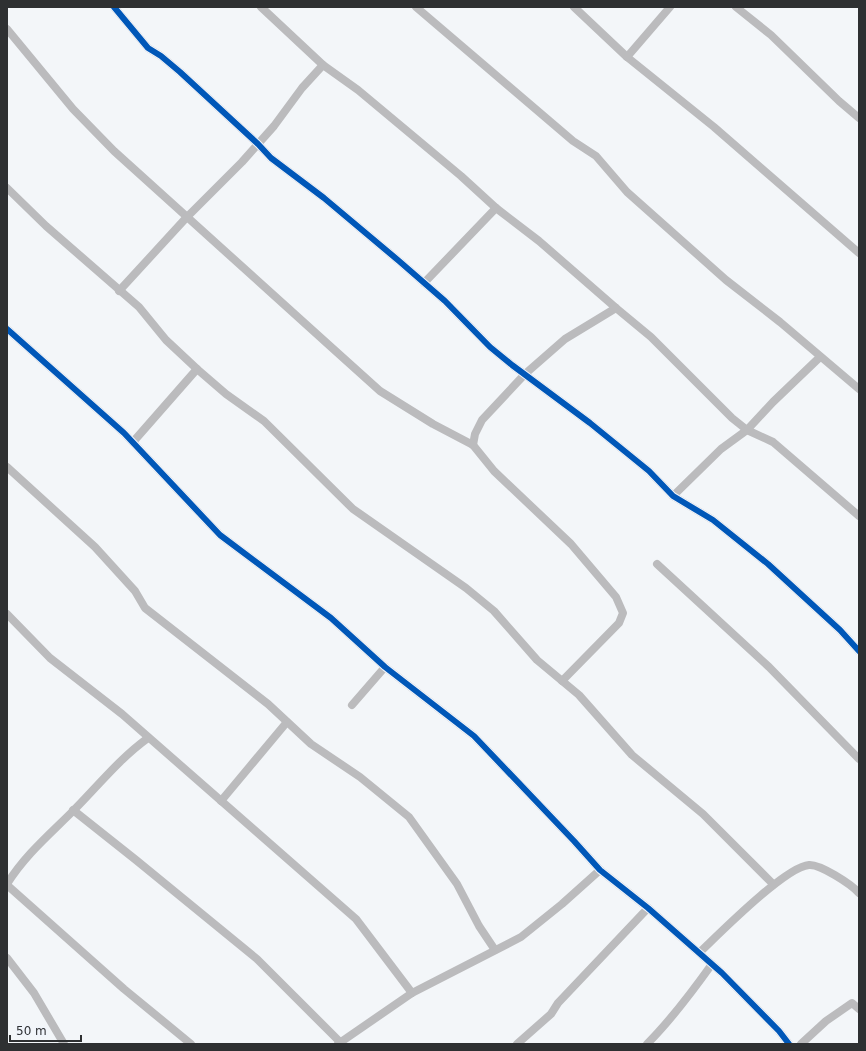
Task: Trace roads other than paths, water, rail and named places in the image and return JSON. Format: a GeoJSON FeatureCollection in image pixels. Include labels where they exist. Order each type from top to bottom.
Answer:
{"type":"FeatureCollection","features":[{"type":"Feature","properties":{"kind":"street"},"geometry":{"type":"LineString","coordinates":[[114,7],[148,48],[161,56],[175,68],[258,144],[271,158],[324,198],[424,283],[490,347],[649,471],[673,496],[712,520],[768,564],[840,630],[859,651]]}},
{"type":"Feature","properties":{"kind":"street"},"geometry":{"type":"LineString","coordinates":[[260,7],[323,65],[382,110],[461,176],[496,208],[539,241],[616,308],[651,336],[676,360],[717,404],[748,430],[773,442],[859,516]]}},
{"type":"Feature","properties":{"kind":"street"},"geometry":{"type":"LineString","coordinates":[[416,7],[573,141],[596,156],[627,192],[726,280],[780,322],[820,357],[859,388]]}},
{"type":"Feature","properties":{"kind":"street"},"geometry":{"type":"LineString","coordinates":[[574,7],[627,57],[714,127],[859,253]]}},
{"type":"Feature","properties":{"kind":"street"},"geometry":{"type":"LineString","coordinates":[[627,57],[670,7]]}},
{"type":"Feature","properties":{"kind":"street"},"geometry":{"type":"LineString","coordinates":[[736,7],[771,35],[839,101],[859,118]]}},
{"type":"Feature","properties":{"kind":"street"},"geometry":{"type":"LineString","coordinates":[[7,29],[95,132],[129,166],[170,200],[186,218],[252,274],[380,390],[434,424],[473,445],[500,476],[572,544],[616,597],[623,613],[619,623],[562,681]]}},
{"type":"Feature","properties":{"kind":"street"},"geometry":{"type":"LineString","coordinates":[[119,291],[186,218],[242,162],[274,126],[302,88],[323,65]]}},
{"type":"Feature","properties":{"kind":"street"},"geometry":{"type":"LineString","coordinates":[[7,188],[46,226],[139,307],[166,340],[197,369],[226,394],[264,421],[353,509],[466,588],[494,611],[537,660],[579,694],[632,755],[703,814],[773,884]]}},
{"type":"Feature","properties":{"kind":"street"},"geometry":{"type":"LineString","coordinates":[[424,283],[496,208]]}},
{"type":"Feature","properties":{"kind":"street"},"geometry":{"type":"LineString","coordinates":[[473,445],[475,434],[482,420],[525,374],[566,339],[616,308]]}},
{"type":"Feature","properties":{"kind":"street"},"geometry":{"type":"LineString","coordinates":[[7,329],[133,442],[220,535],[331,618],[385,667],[474,736],[600,870],[700,952],[779,1030],[790,1044]]}},
{"type":"Feature","properties":{"kind":"street"},"geometry":{"type":"LineString","coordinates":[[673,496],[721,449],[748,430],[773,402],[820,357]]}},
{"type":"Feature","properties":{"kind":"street"},"geometry":{"type":"LineString","coordinates":[[133,442],[197,369]]}},
{"type":"Feature","properties":{"kind":"street"},"geometry":{"type":"LineString","coordinates":[[7,467],[96,547],[135,591],[145,608],[207,658],[236,678],[268,704],[311,744],[360,777],[409,817],[457,884],[479,926],[495,950]]}},
{"type":"Feature","properties":{"kind":"street"},"geometry":{"type":"LineString","coordinates":[[657,564],[769,667],[859,759]]}},
{"type":"Feature","properties":{"kind":"street"},"geometry":{"type":"LineString","coordinates":[[7,614],[50,658],[105,700],[356,919],[412,993]]}},
{"type":"Feature","properties":{"kind":"street"},"geometry":{"type":"LineString","coordinates":[[352,705],[385,667]]}},
{"type":"Feature","properties":{"kind":"street"},"geometry":{"type":"LineString","coordinates":[[221,801],[287,722]]}},
{"type":"Feature","properties":{"kind":"street"},"geometry":{"type":"LineString","coordinates":[[148,738],[121,759],[73,810],[41,841],[15,871],[7,884],[124,989],[191,1044]]}},
{"type":"Feature","properties":{"kind":"street"},"geometry":{"type":"LineString","coordinates":[[73,810],[257,959],[340,1043],[412,993],[444,978],[521,937],[540,924],[600,870]]}},
{"type":"Feature","properties":{"kind":"street"},"geometry":{"type":"LineString","coordinates":[[700,952],[773,884],[800,868],[808,865],[825,870],[858,889]]}},
{"type":"Feature","properties":{"kind":"street"},"geometry":{"type":"LineString","coordinates":[[517,1044],[551,1014],[558,1003],[648,908]]}},
{"type":"Feature","properties":{"kind":"street"},"geometry":{"type":"LineString","coordinates":[[7,958],[34,993],[64,1044]]}},
{"type":"Feature","properties":{"kind":"street"},"geometry":{"type":"LineString","coordinates":[[647,1044],[666,1026],[712,964]]}},
{"type":"Feature","properties":{"kind":"street"},"geometry":{"type":"LineString","coordinates":[[801,1044],[826,1021],[852,1003],[859,1010]]}}]}
